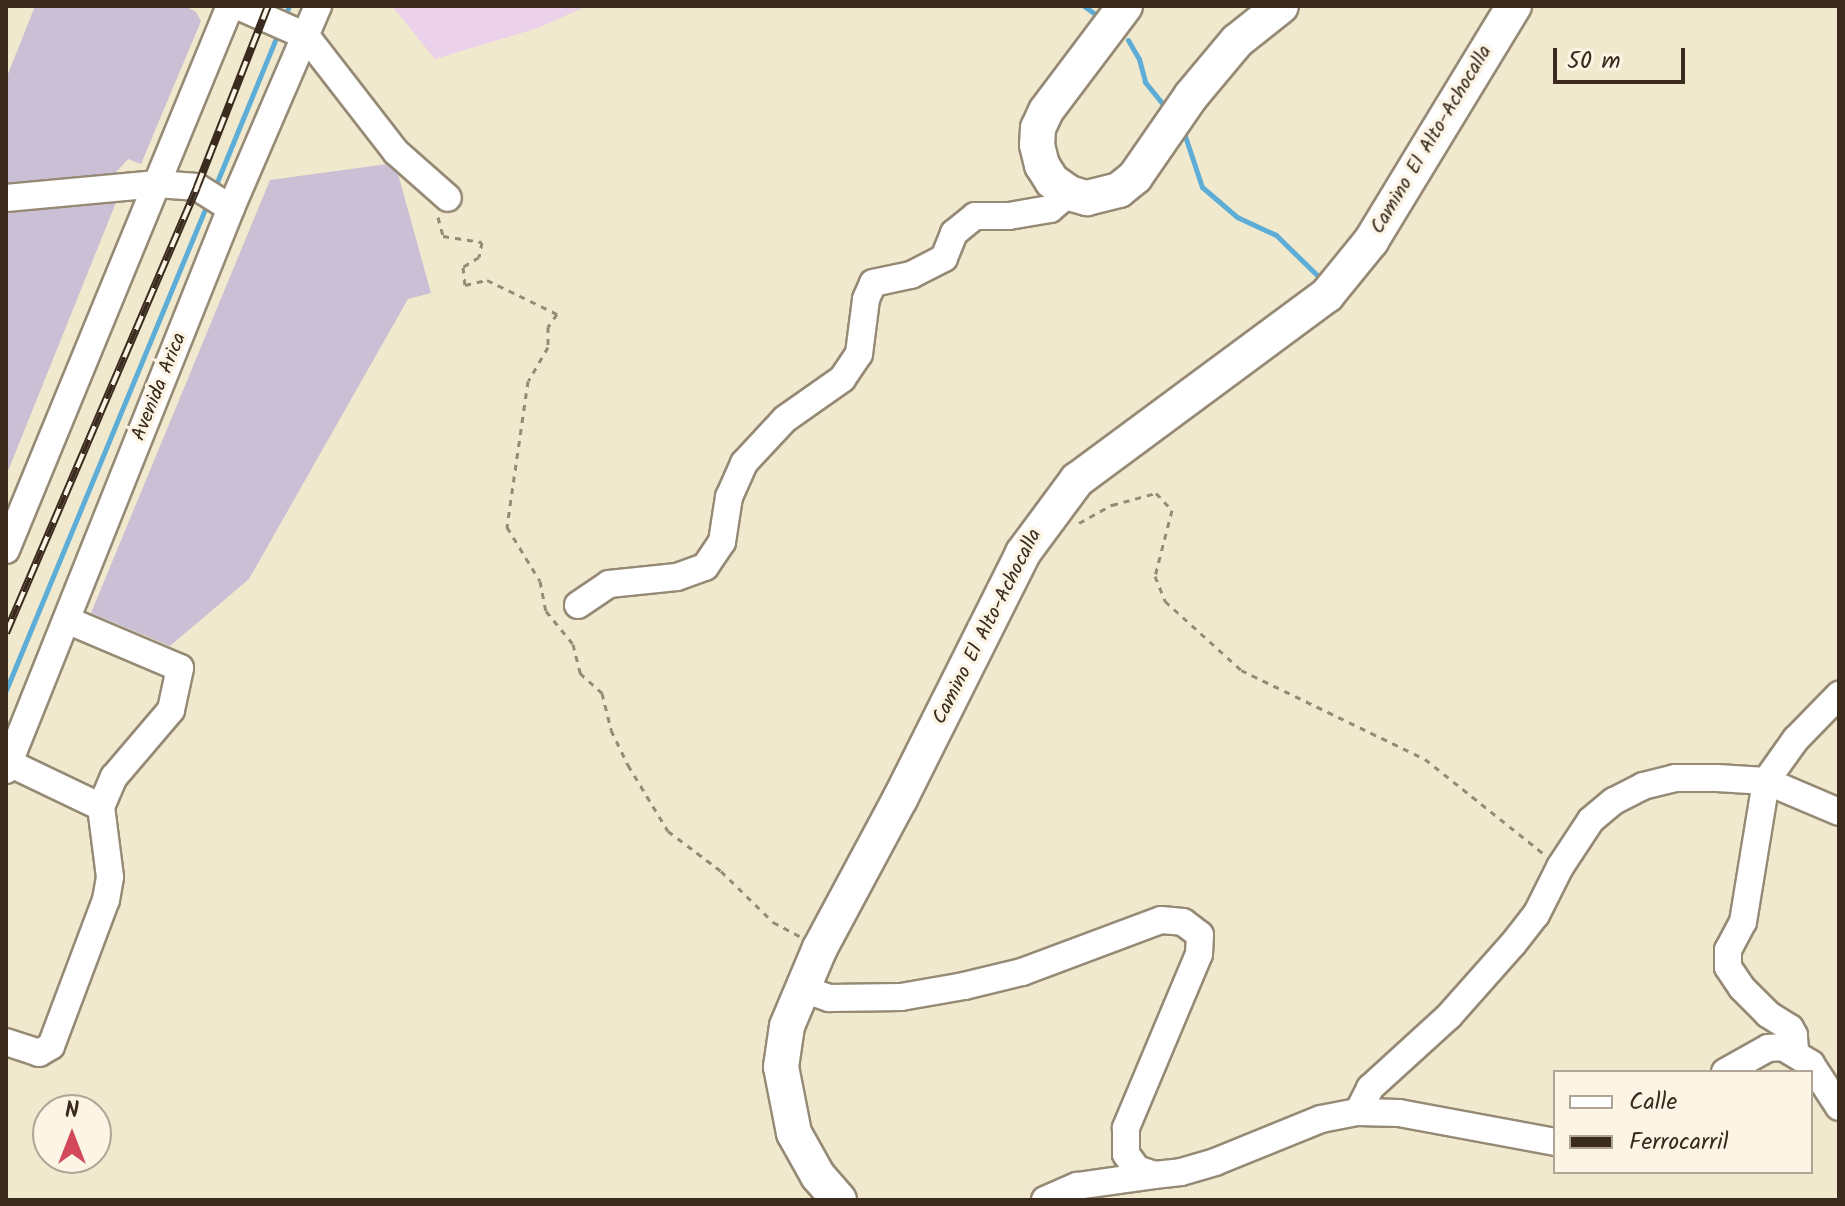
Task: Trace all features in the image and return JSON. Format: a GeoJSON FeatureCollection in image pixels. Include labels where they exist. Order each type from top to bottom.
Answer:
{"type":"FeatureCollection","features":[{"type":"Feature","properties":{"kind":"main road"},"geometry":{"type":"LineString","coordinates":[[1125,6],[1046,111],[1038,128],[1037,145],[1042,165],[1052,181],[1069,193],[1087,198],[1119,190],[1135,177],[1191,96],[1237,41],[1281,6]]}},
{"type":"Feature","properties":{"kind":"main road","name":"Camino El Alto-Achocalla"},"geometry":{"type":"LineString","coordinates":[[839,1200],[818,1176],[800,1143],[786,1103],[781,1067],[787,1026],[820,948],[900,799],[1023,553],[1077,480],[1110,452],[1327,295],[1371,241],[1514,6]]}},
{"type":"Feature","properties":{"kind":"street"},"geometry":{"type":"LineString","coordinates":[[6,550],[230,6]]}},
{"type":"Feature","properties":{"kind":"street"},"geometry":{"type":"LineString","coordinates":[[238,6],[306,36],[396,152],[448,198]]}},
{"type":"Feature","properties":{"kind":"street","name":"Avenida Arica"},"geometry":{"type":"LineString","coordinates":[[8,766],[231,208],[318,6]]}},
{"type":"Feature","properties":{"kind":"street"},"geometry":{"type":"LineString","coordinates":[[6,198],[157,184],[197,187],[231,208]]}},
{"type":"Feature","properties":{"kind":"street"},"geometry":{"type":"LineString","coordinates":[[578,605],[609,584],[677,577],[705,567],[722,542],[729,497],[744,463],[785,419],[842,379],[859,354],[866,299],[873,283],[911,275],[944,258],[954,233],[975,216],[1009,216],[1050,209],[1069,193]]}},
{"type":"Feature","properties":{"kind":"street"},"geometry":{"type":"LineString","coordinates":[[6,1042],[39,1053],[51,1046],[106,900],[110,877],[101,807],[114,777],[171,710],[180,668],[67,620]]}},
{"type":"Feature","properties":{"kind":"street"},"geometry":{"type":"LineString","coordinates":[[1795,1051],[1790,1028],[1759,1006],[1728,967],[1728,950],[1743,922],[1766,781],[1796,739],[1839,695]]}},
{"type":"Feature","properties":{"kind":"street"},"geometry":{"type":"LineString","coordinates":[[8,766],[101,807]]}},
{"type":"Feature","properties":{"kind":"street"},"geometry":{"type":"LineString","coordinates":[[1358,1112],[1370,1088],[1449,1016],[1513,944],[1536,915],[1560,867],[1591,820],[1614,801],[1643,786],[1675,778],[1766,781],[1839,812]]}},
{"type":"Feature","properties":{"kind":"street"},"geometry":{"type":"LineString","coordinates":[[803,989],[829,998],[901,997],[964,986],[1022,972],[1161,920],[1183,922],[1200,935],[1199,954],[1126,1128],[1126,1154],[1137,1169],[1154,1175]]}},
{"type":"Feature","properties":{"kind":"street"},"geometry":{"type":"LineString","coordinates":[[1729,1070],[1768,1048],[1795,1051],[1811,1064],[1839,1107]]}},
{"type":"Feature","properties":{"kind":"street"},"geometry":{"type":"LineString","coordinates":[[1045,1200],[1077,1186],[1215,1162],[1321,1119],[1358,1112],[1399,1113],[1553,1142]]}},
{"type":"Feature","properties":{"kind":"path"},"geometry":{"type":"LineString","coordinates":[[448,198],[437,211],[443,236],[482,242],[479,257],[463,267],[465,285],[487,280],[557,314],[548,327],[548,347],[528,381],[507,527],[540,581],[546,611],[573,644],[580,673],[602,693],[616,742],[668,831],[721,871],[773,922],[820,948]]}},
{"type":"Feature","properties":{"kind":"path"},"geometry":{"type":"LineString","coordinates":[[1074,526],[1112,505],[1156,493],[1172,510],[1155,576],[1165,601],[1241,670],[1425,759],[1486,804],[1560,867]]}},
{"type":"Feature","properties":{"kind":"shaded area"},"geometry":{"type":"Polygon","coordinates":[[[35,6],[185,6],[196,12],[201,21],[141,164],[128,159],[108,181],[6,193],[6,79],[35,6]]]}},
{"type":"Feature","properties":{"kind":"shaded area"},"geometry":{"type":"Polygon","coordinates":[[[392,6],[587,6],[538,28],[435,59],[392,6]]]}},
{"type":"Feature","properties":{"kind":"shaded area"},"geometry":{"type":"Polygon","coordinates":[[[395,163],[431,293],[408,299],[249,579],[170,646],[91,613],[270,180],[395,163]]]}},
{"type":"Feature","properties":{"kind":"shaded area"},"geometry":{"type":"Polygon","coordinates":[[[117,200],[6,476],[6,211],[117,200]]]}},
{"type":"Feature","properties":{"kind":"waterway"},"geometry":{"type":"LineString","coordinates":[[287,11],[289,6]]}},
{"type":"Feature","properties":{"kind":"waterway"},"geometry":{"type":"LineString","coordinates":[[1084,6],[1095,14]]}},
{"type":"Feature","properties":{"kind":"waterway"},"geometry":{"type":"LineString","coordinates":[[217,182],[276,38]]}},
{"type":"Feature","properties":{"kind":"waterway"},"geometry":{"type":"LineString","coordinates":[[1128,40],[1139,59],[1145,82],[1165,107]]}},
{"type":"Feature","properties":{"kind":"waterway"},"geometry":{"type":"LineString","coordinates":[[1185,136],[1202,187],[1237,217],[1276,235],[1321,279]]}},
{"type":"Feature","properties":{"kind":"waterway"},"geometry":{"type":"LineString","coordinates":[[6,690],[205,209]]}},
{"type":"Feature","properties":{"kind":"railway"},"geometry":{"type":"LineString","coordinates":[[6,633],[197,187],[268,6]]}}]}
